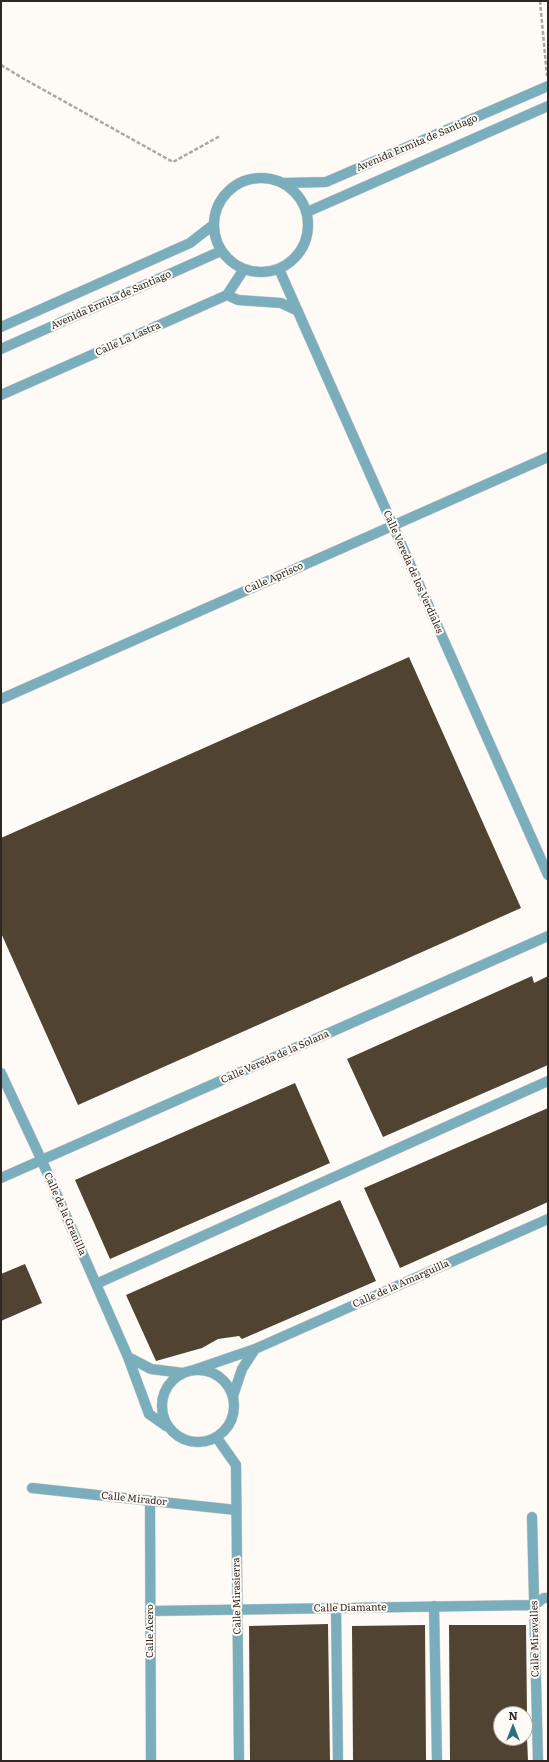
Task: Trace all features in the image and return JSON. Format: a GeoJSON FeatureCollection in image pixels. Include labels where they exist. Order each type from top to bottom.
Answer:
{"type":"FeatureCollection","features":[{"type":"Feature","properties":{"kind":"street","name":"Avenida Ermita de Santiago"},"geometry":{"type":"LineString","coordinates":[[282,183],[297,195],[307,212],[309,226],[306,240],[300,252],[291,262],[279,269],[267,272],[255,272],[244,269],[231,262],[221,251],[215,239],[213,225],[216,209],[221,200],[224,195],[236,185],[251,179],[262,178],[267,178],[282,183],[326,182],[548,86]]}},
{"type":"Feature","properties":{"kind":"street","name":"Avenida Ermita de Santiago"},"geometry":{"type":"LineString","coordinates":[[307,212],[548,106]]}},
{"type":"Feature","properties":{"kind":"street","name":"Avenida Ermita de Santiago"},"geometry":{"type":"LineString","coordinates":[[1,328],[190,243],[213,225]]}},
{"type":"Feature","properties":{"kind":"street","name":"Avenida Ermita de Santiago"},"geometry":{"type":"LineString","coordinates":[[1,349],[221,251]]}},
{"type":"Feature","properties":{"kind":"street"},"geometry":{"type":"LineString","coordinates":[[244,269],[227,295],[238,300],[281,303],[298,311]]}},
{"type":"Feature","properties":{"kind":"street","name":"Calle Vereda de los Verdiales"},"geometry":{"type":"LineString","coordinates":[[279,269],[548,875]]}},
{"type":"Feature","properties":{"kind":"street","name":"Calle La Lastra"},"geometry":{"type":"LineString","coordinates":[[1,395],[227,295]]}},
{"type":"Feature","properties":{"kind":"street","name":"Calle Aprisco"},"geometry":{"type":"LineString","coordinates":[[1,699],[548,457]]}},
{"type":"Feature","properties":{"kind":"street","name":"Calle Vereda de la Solana"},"geometry":{"type":"LineString","coordinates":[[1,1178],[548,936]]}},
{"type":"Feature","properties":{"kind":"street","name":"Calle de la Granilla"},"geometry":{"type":"LineString","coordinates":[[1,1073],[42,1161],[128,1357],[149,1414],[169,1428]]}},
{"type":"Feature","properties":{"kind":"street"},"geometry":{"type":"LineString","coordinates":[[96,1284],[548,1081]]}},
{"type":"Feature","properties":{"kind":"street","name":"Calle de la Amarguilla"},"geometry":{"type":"LineString","coordinates":[[194,1370],[255,1349],[548,1219]]}},
{"type":"Feature","properties":{"kind":"street"},"geometry":{"type":"LineString","coordinates":[[233,1396],[242,1369],[255,1349]]}},
{"type":"Feature","properties":{"kind":"street"},"geometry":{"type":"LineString","coordinates":[[128,1357],[150,1369],[183,1373]]}},
{"type":"Feature","properties":{"kind":"street"},"geometry":{"type":"LineString","coordinates":[[194,1370],[207,1371],[218,1376],[228,1385],[233,1396],[235,1408],[232,1420],[226,1430],[217,1438],[201,1442],[186,1441],[176,1436],[169,1428],[163,1417],[161,1404],[165,1391],[172,1381],[183,1373],[194,1370]]}},
{"type":"Feature","properties":{"kind":"street","name":"Calle Mirasierra"},"geometry":{"type":"LineString","coordinates":[[217,1438],[236,1465],[239,1761]]}},
{"type":"Feature","properties":{"kind":"street","name":"Calle Mirador"},"geometry":{"type":"LineString","coordinates":[[32,1488],[236,1510]]}},
{"type":"Feature","properties":{"kind":"street","name":"Calle Acero"},"geometry":{"type":"LineString","coordinates":[[150,1501],[152,1761]]}},
{"type":"Feature","properties":{"kind":"street","name":"Calle Miravalles"},"geometry":{"type":"LineString","coordinates":[[532,1517],[538,1761]]}},
{"type":"Feature","properties":{"kind":"street","name":"Calle Diamante"},"geometry":{"type":"LineString","coordinates":[[150,1611],[534,1605],[544,1598],[548,1598]]}},
{"type":"Feature","properties":{"kind":"street"},"geometry":{"type":"LineString","coordinates":[[434,1606],[437,1761]]}},
{"type":"Feature","properties":{"kind":"street"},"geometry":{"type":"LineString","coordinates":[[336,1608],[338,1761]]}},
{"type":"Feature","properties":{"kind":"path"},"geometry":{"type":"LineString","coordinates":[[540,1],[548,86]]}},
{"type":"Feature","properties":{"kind":"path"},"geometry":{"type":"LineString","coordinates":[[544,43],[548,39]]}},
{"type":"Feature","properties":{"kind":"path"},"geometry":{"type":"LineString","coordinates":[[1,65],[173,162],[220,136]]}},
{"type":"Feature","properties":{"kind":"building"},"geometry":{"type":"Polygon","coordinates":[[[409,657],[521,908],[78,1105],[1,933],[1,838],[409,657]]]}},
{"type":"Feature","properties":{"kind":"building"},"geometry":{"type":"Polygon","coordinates":[[[532,976],[534,983],[548,976],[548,1065],[383,1137],[347,1059],[532,976]]]}},
{"type":"Feature","properties":{"kind":"building"},"geometry":{"type":"Polygon","coordinates":[[[295,1083],[330,1163],[110,1259],[75,1180],[295,1083]]]}},
{"type":"Feature","properties":{"kind":"building"},"geometry":{"type":"Polygon","coordinates":[[[548,1108],[548,1202],[400,1268],[364,1188],[548,1108]]]}},
{"type":"Feature","properties":{"kind":"building"},"geometry":{"type":"Polygon","coordinates":[[[340,1200],[376,1281],[242,1339],[239,1336],[218,1339],[202,1348],[156,1361],[126,1295],[340,1200]]]}},
{"type":"Feature","properties":{"kind":"building"},"geometry":{"type":"Polygon","coordinates":[[[25,1264],[42,1303],[1,1321],[1,1274],[25,1264]]]}},
{"type":"Feature","properties":{"kind":"building"},"geometry":{"type":"Polygon","coordinates":[[[328,1624],[330,1761],[250,1761],[249,1626],[328,1624]]]}},
{"type":"Feature","properties":{"kind":"building"},"geometry":{"type":"Polygon","coordinates":[[[425,1625],[426,1761],[353,1761],[352,1626],[425,1625]]]}},
{"type":"Feature","properties":{"kind":"building"},"geometry":{"type":"Polygon","coordinates":[[[449,1625],[526,1625],[527,1706],[493,1706],[493,1746],[527,1746],[528,1761],[450,1761],[449,1625]]]}}]}
